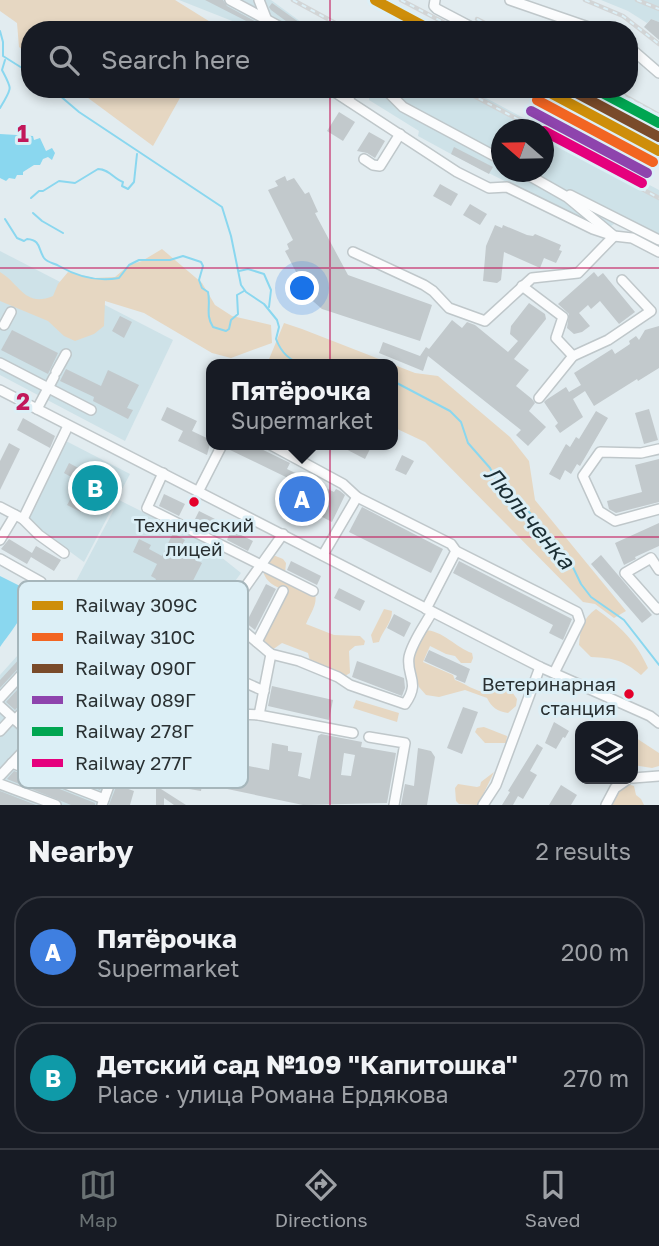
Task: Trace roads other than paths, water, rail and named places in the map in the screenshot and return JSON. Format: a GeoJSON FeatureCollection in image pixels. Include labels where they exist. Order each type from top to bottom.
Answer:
{"type":"FeatureCollection","features":[{"type":"Feature","properties":{"kind":"street"},"geometry":{"type":"LineString","coordinates":[[230,0],[271,21]]}},
{"type":"Feature","properties":{"kind":"street"},"geometry":{"type":"LineString","coordinates":[[258,0],[266,18]]}},
{"type":"Feature","properties":{"kind":"street"},"geometry":{"type":"LineString","coordinates":[[435,0],[434,6],[437,9],[460,21]]}},
{"type":"Feature","properties":{"kind":"street"},"geometry":{"type":"LineString","coordinates":[[510,0],[571,21]]}},
{"type":"Feature","properties":{"kind":"street"},"geometry":{"type":"LineString","coordinates":[[638,55],[659,73]]}},
{"type":"Feature","properties":{"kind":"street"},"geometry":{"type":"LineString","coordinates":[[344,98],[447,167],[483,186],[492,189],[507,187],[593,229],[632,238],[659,252]]}},
{"type":"Feature","properties":{"kind":"street"},"geometry":{"type":"LineString","coordinates":[[394,98],[403,107],[491,154]]}},
{"type":"Feature","properties":{"kind":"street"},"geometry":{"type":"LineString","coordinates":[[608,98],[651,120]]}},
{"type":"Feature","properties":{"kind":"street"},"geometry":{"type":"LineString","coordinates":[[364,159],[380,166],[400,134]]}},
{"type":"Feature","properties":{"kind":"street"},"geometry":{"type":"LineString","coordinates":[[542,182],[659,240]]}},
{"type":"Feature","properties":{"kind":"street"},"geometry":{"type":"LineString","coordinates":[[550,186],[614,236]]}},
{"type":"Feature","properties":{"kind":"street"},"geometry":{"type":"LineString","coordinates":[[353,252],[424,285],[449,308],[485,321],[532,278],[578,273],[614,236]]}},
{"type":"Feature","properties":{"kind":"street"},"geometry":{"type":"LineString","coordinates":[[539,398],[573,356],[608,340],[651,311],[622,280]]}},
{"type":"Feature","properties":{"kind":"street"},"geometry":{"type":"LineString","coordinates":[[522,286],[563,317],[556,338],[573,356]]}},
{"type":"Feature","properties":{"kind":"street"},"geometry":{"type":"LineString","coordinates":[[2,329],[11,312]]}},
{"type":"Feature","properties":{"kind":"street"},"geometry":{"type":"LineString","coordinates":[[37,409],[66,354]]}},
{"type":"Feature","properties":{"kind":"street"},"geometry":{"type":"LineString","coordinates":[[0,363],[90,410]]}},
{"type":"Feature","properties":{"kind":"street"},"geometry":{"type":"LineString","coordinates":[[0,390],[429,611],[540,667],[650,716],[659,723]]}},
{"type":"Feature","properties":{"kind":"street"},"geometry":{"type":"LineString","coordinates":[[0,540],[19,517],[68,426]]}},
{"type":"Feature","properties":{"kind":"street"},"geometry":{"type":"LineString","coordinates":[[659,449],[641,453],[600,452],[583,476],[598,511],[615,521],[659,509]]}},
{"type":"Feature","properties":{"kind":"street"},"geometry":{"type":"LineString","coordinates":[[198,492],[219,450]]}},
{"type":"Feature","properties":{"kind":"street"},"geometry":{"type":"LineString","coordinates":[[280,450],[343,484],[357,497],[451,544],[456,551],[578,612],[580,621],[554,673]]}},
{"type":"Feature","properties":{"kind":"street"},"geometry":{"type":"LineString","coordinates":[[163,473],[147,508],[313,591]]}},
{"type":"Feature","properties":{"kind":"street"},"geometry":{"type":"LineString","coordinates":[[323,555],[357,497]]}},
{"type":"Feature","properties":{"kind":"street"},"geometry":{"type":"LineString","coordinates":[[0,507],[19,517],[64,553]]}},
{"type":"Feature","properties":{"kind":"street"},"geometry":{"type":"LineString","coordinates":[[248,583],[283,534]]}},
{"type":"Feature","properties":{"kind":"street"},"geometry":{"type":"LineString","coordinates":[[248,634],[271,654],[299,661],[338,677],[350,685],[405,704],[413,682],[409,666],[410,654],[456,551]]}},
{"type":"Feature","properties":{"kind":"street"},"geometry":{"type":"LineString","coordinates":[[659,569],[651,558],[625,573],[657,609],[659,608]]}},
{"type":"Feature","properties":{"kind":"street"},"geometry":{"type":"LineString","coordinates":[[0,559],[39,581]]}},
{"type":"Feature","properties":{"kind":"street"},"geometry":{"type":"LineString","coordinates":[[257,642],[283,591]]}},
{"type":"Feature","properties":{"kind":"street"},"geometry":{"type":"LineString","coordinates":[[259,715],[271,654]]}},
{"type":"Feature","properties":{"kind":"street"},"geometry":{"type":"LineString","coordinates":[[484,805],[496,785],[540,667]]}},
{"type":"Feature","properties":{"kind":"street"},"geometry":{"type":"LineString","coordinates":[[0,698],[18,678]]}},
{"type":"Feature","properties":{"kind":"street"},"geometry":{"type":"LineString","coordinates":[[248,684],[264,691]]}},
{"type":"Feature","properties":{"kind":"street"},"geometry":{"type":"LineString","coordinates":[[0,706],[18,723]]}},
{"type":"Feature","properties":{"kind":"street"},"geometry":{"type":"LineString","coordinates":[[0,731],[18,714]]}},
{"type":"Feature","properties":{"kind":"street"},"geometry":{"type":"LineString","coordinates":[[248,714],[353,733]]}},
{"type":"Feature","properties":{"kind":"street"},"geometry":{"type":"LineString","coordinates":[[369,737],[405,743],[394,805]]}},
{"type":"Feature","properties":{"kind":"street"},"geometry":{"type":"LineString","coordinates":[[0,776],[18,756]]}},
{"type":"Feature","properties":{"kind":"street"},"geometry":{"type":"LineString","coordinates":[[12,762],[18,765]]}},
{"type":"Feature","properties":{"kind":"street"},"geometry":{"type":"LineString","coordinates":[[638,778],[659,776]]}},
{"type":"Feature","properties":{"kind":"street"},"geometry":{"type":"LineString","coordinates":[[0,784],[56,805]]}},
{"type":"Feature","properties":{"kind":"street"},"geometry":{"type":"LineString","coordinates":[[606,805],[615,788],[621,784]]}},
{"type":"Feature","properties":{"kind":"street"},"geometry":{"type":"LineString","coordinates":[[71,788],[103,802]]}},
{"type":"Feature","properties":{"kind":"water"},"geometry":{"type":"Polygon","coordinates":[[[0,134],[33,136],[34,140],[40,138],[46,151],[52,148],[55,153],[52,160],[48,157],[43,159],[40,165],[34,165],[23,172],[23,175],[6,181],[0,178],[0,134]]]}},
{"type":"Feature","properties":{"kind":"water"},"geometry":{"type":"Polygon","coordinates":[[[0,576],[18,585],[18,621],[0,647],[0,576]]]}},
{"type":"Feature","properties":{"kind":"waterway","name":"Люльченка"},"geometry":{"type":"LineString","coordinates":[[0,31],[3,56],[21,67]]}},
{"type":"Feature","properties":{"kind":"waterway"},"geometry":{"type":"LineString","coordinates":[[0,108],[10,89],[2,70],[5,60]]}},
{"type":"Feature","properties":{"kind":"waterway","name":"Люльченка"},"geometry":{"type":"LineString","coordinates":[[63,98],[79,112],[222,207],[241,285],[246,292],[264,304],[277,320],[279,327],[276,339],[283,352],[291,359]]}},
{"type":"Feature","properties":{"kind":"waterway"},"geometry":{"type":"LineString","coordinates":[[31,198],[59,181],[75,183],[98,169],[123,182],[122,186],[128,189],[134,182],[137,154]]}},
{"type":"Feature","properties":{"kind":"waterway"},"geometry":{"type":"LineString","coordinates":[[33,213],[63,233]]}},
{"type":"Feature","properties":{"kind":"waterway"},"geometry":{"type":"LineString","coordinates":[[5,219],[17,238],[37,243],[47,261],[88,278],[119,278],[129,265],[139,260],[170,260],[183,256],[201,262],[203,266],[199,280],[202,288],[208,292],[211,323],[213,327],[226,331],[231,320],[238,314],[237,295],[244,291]]}},
{"type":"Feature","properties":{"kind":"waterway"},"geometry":{"type":"LineString","coordinates":[[239,271],[248,269],[264,274],[271,290],[269,307]]}},
{"type":"Feature","properties":{"kind":"waterway","name":"Люльченка"},"geometry":{"type":"LineString","coordinates":[[398,384],[450,411],[461,422],[468,443],[490,468],[495,478],[538,521],[568,557],[581,584],[591,597],[624,620],[659,665]]}},
{"type":"Feature","properties":{"kind":"railway"},"geometry":{"type":"LineString","coordinates":[[293,0],[332,21]]}},
{"type":"Feature","properties":{"kind":"railway"},"geometry":{"type":"LineString","coordinates":[[401,0],[441,21]]}},
{"type":"Feature","properties":{"kind":"railway"},"geometry":{"type":"LineString","coordinates":[[585,0],[629,21]]}},
{"type":"Feature","properties":{"kind":"railway"},"geometry":{"type":"LineString","coordinates":[[637,0],[659,9]]}},
{"type":"Feature","properties":{"kind":"railway"},"geometry":{"type":"LineString","coordinates":[[477,19],[481,21]]}},
{"type":"Feature","properties":{"kind":"railway"},"geometry":{"type":"LineString","coordinates":[[638,28],[659,44]]}},
{"type":"Feature","properties":{"kind":"railway"},"geometry":{"type":"LineString","coordinates":[[478,98],[517,119]]}},
{"type":"Feature","properties":{"kind":"railway"},"geometry":{"type":"LineString","coordinates":[[591,98],[659,133]]}},
{"type":"Feature","properties":{"kind":"railway"},"geometry":{"type":"LineString","coordinates":[[628,98],[659,115]]}},
{"type":"Feature","properties":{"kind":"railway"},"geometry":{"type":"LineString","coordinates":[[554,142],[659,198]]}},
{"type":"Feature","properties":{"kind":"rail line","name":"309С"},"geometry":{"type":"LineString","coordinates":[[375,0],[414,21]]}},
{"type":"Feature","properties":{"kind":"rail line","name":"309С"},"geometry":{"type":"LineString","coordinates":[[560,98],[659,151]]}},
{"type":"Feature","properties":{"kind":"rail line","name":"090Г"},"geometry":{"type":"LineString","coordinates":[[586,98],[659,137]]}},
{"type":"Feature","properties":{"kind":"rail line","name":"278Г"},"geometry":{"type":"LineString","coordinates":[[612,98],[659,123]]}},
{"type":"Feature","properties":{"kind":"rail line","name":"310С"},"geometry":{"type":"LineString","coordinates":[[537,100],[653,162]]}},
{"type":"Feature","properties":{"kind":"rail line","name":"089Г"},"geometry":{"type":"LineString","coordinates":[[531,111],[647,173]]}},
{"type":"Feature","properties":{"kind":"rail line","name":"277Г"},"geometry":{"type":"LineString","coordinates":[[554,136],[642,183]]}},
{"type":"Feature","properties":{"kind":"place","name":"Детский сад №109 \"Капитошка\""},"geometry":{"type":"Point","coordinates":[95,488]}},
{"type":"Feature","properties":{"kind":"place","name":"Пятёрочка"},"geometry":{"type":"Point","coordinates":[302,499]}},
{"type":"Feature","properties":{"kind":"place","name":"Технический лицей"},"geometry":{"type":"Point","coordinates":[194,502]}},
{"type":"Feature","properties":{"kind":"place","name":"Ветеринарная станция"},"geometry":{"type":"Point","coordinates":[629,694]}}]}
